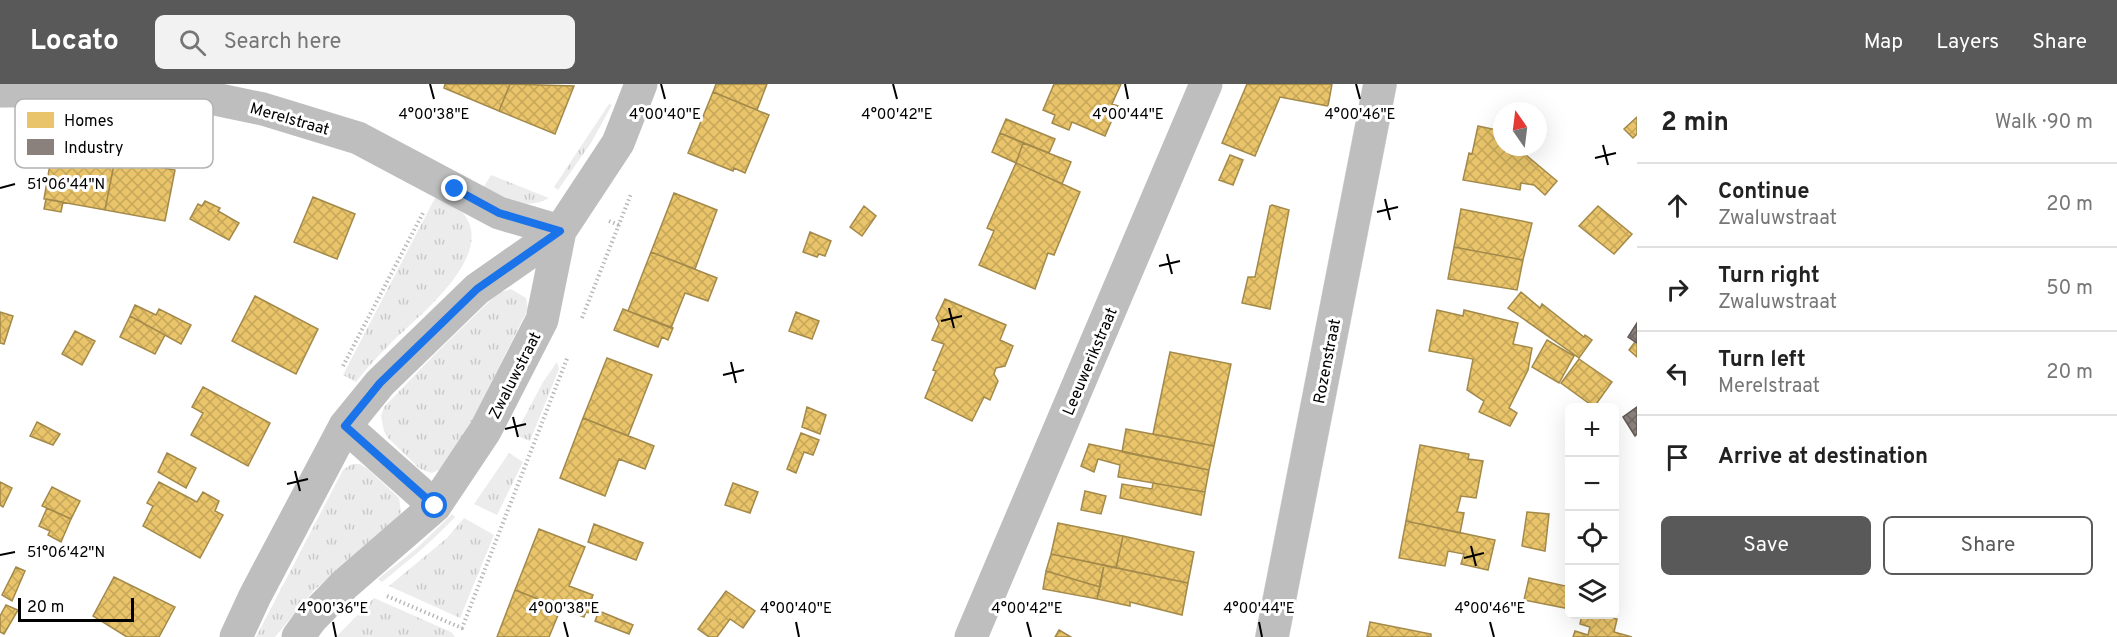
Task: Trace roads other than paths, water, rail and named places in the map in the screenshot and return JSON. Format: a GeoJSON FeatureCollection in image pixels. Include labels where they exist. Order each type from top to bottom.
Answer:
{"type":"FeatureCollection","features":[{"type":"Feature","properties":{"kind":"street","name":"Zwaluwstraat"},"geometry":{"type":"LineString","coordinates":[[236,637],[255,596],[345,426],[380,383],[477,289],[560,231],[618,143],[641,84]]}},
{"type":"Feature","properties":{"kind":"street","name":"Leeuwerikstraat"},"geometry":{"type":"LineString","coordinates":[[971,637],[1206,84]]}},
{"type":"Feature","properties":{"kind":"street","name":"Rozenstraat"},"geometry":{"type":"LineString","coordinates":[[1272,637],[1380,84]]}},
{"type":"Feature","properties":{"kind":"street","name":"Merelstraat"},"geometry":{"type":"LineString","coordinates":[[0,91],[177,91],[263,109],[358,138],[499,213],[560,231]]}},
{"type":"Feature","properties":{"kind":"street","name":"Zwaluwstraat"},"geometry":{"type":"LineString","coordinates":[[298,637],[311,619],[344,585],[435,506],[485,431],[542,320],[560,231]]}},
{"type":"Feature","properties":{"kind":"street"},"geometry":{"type":"LineString","coordinates":[[345,426],[435,506]]}}]}
